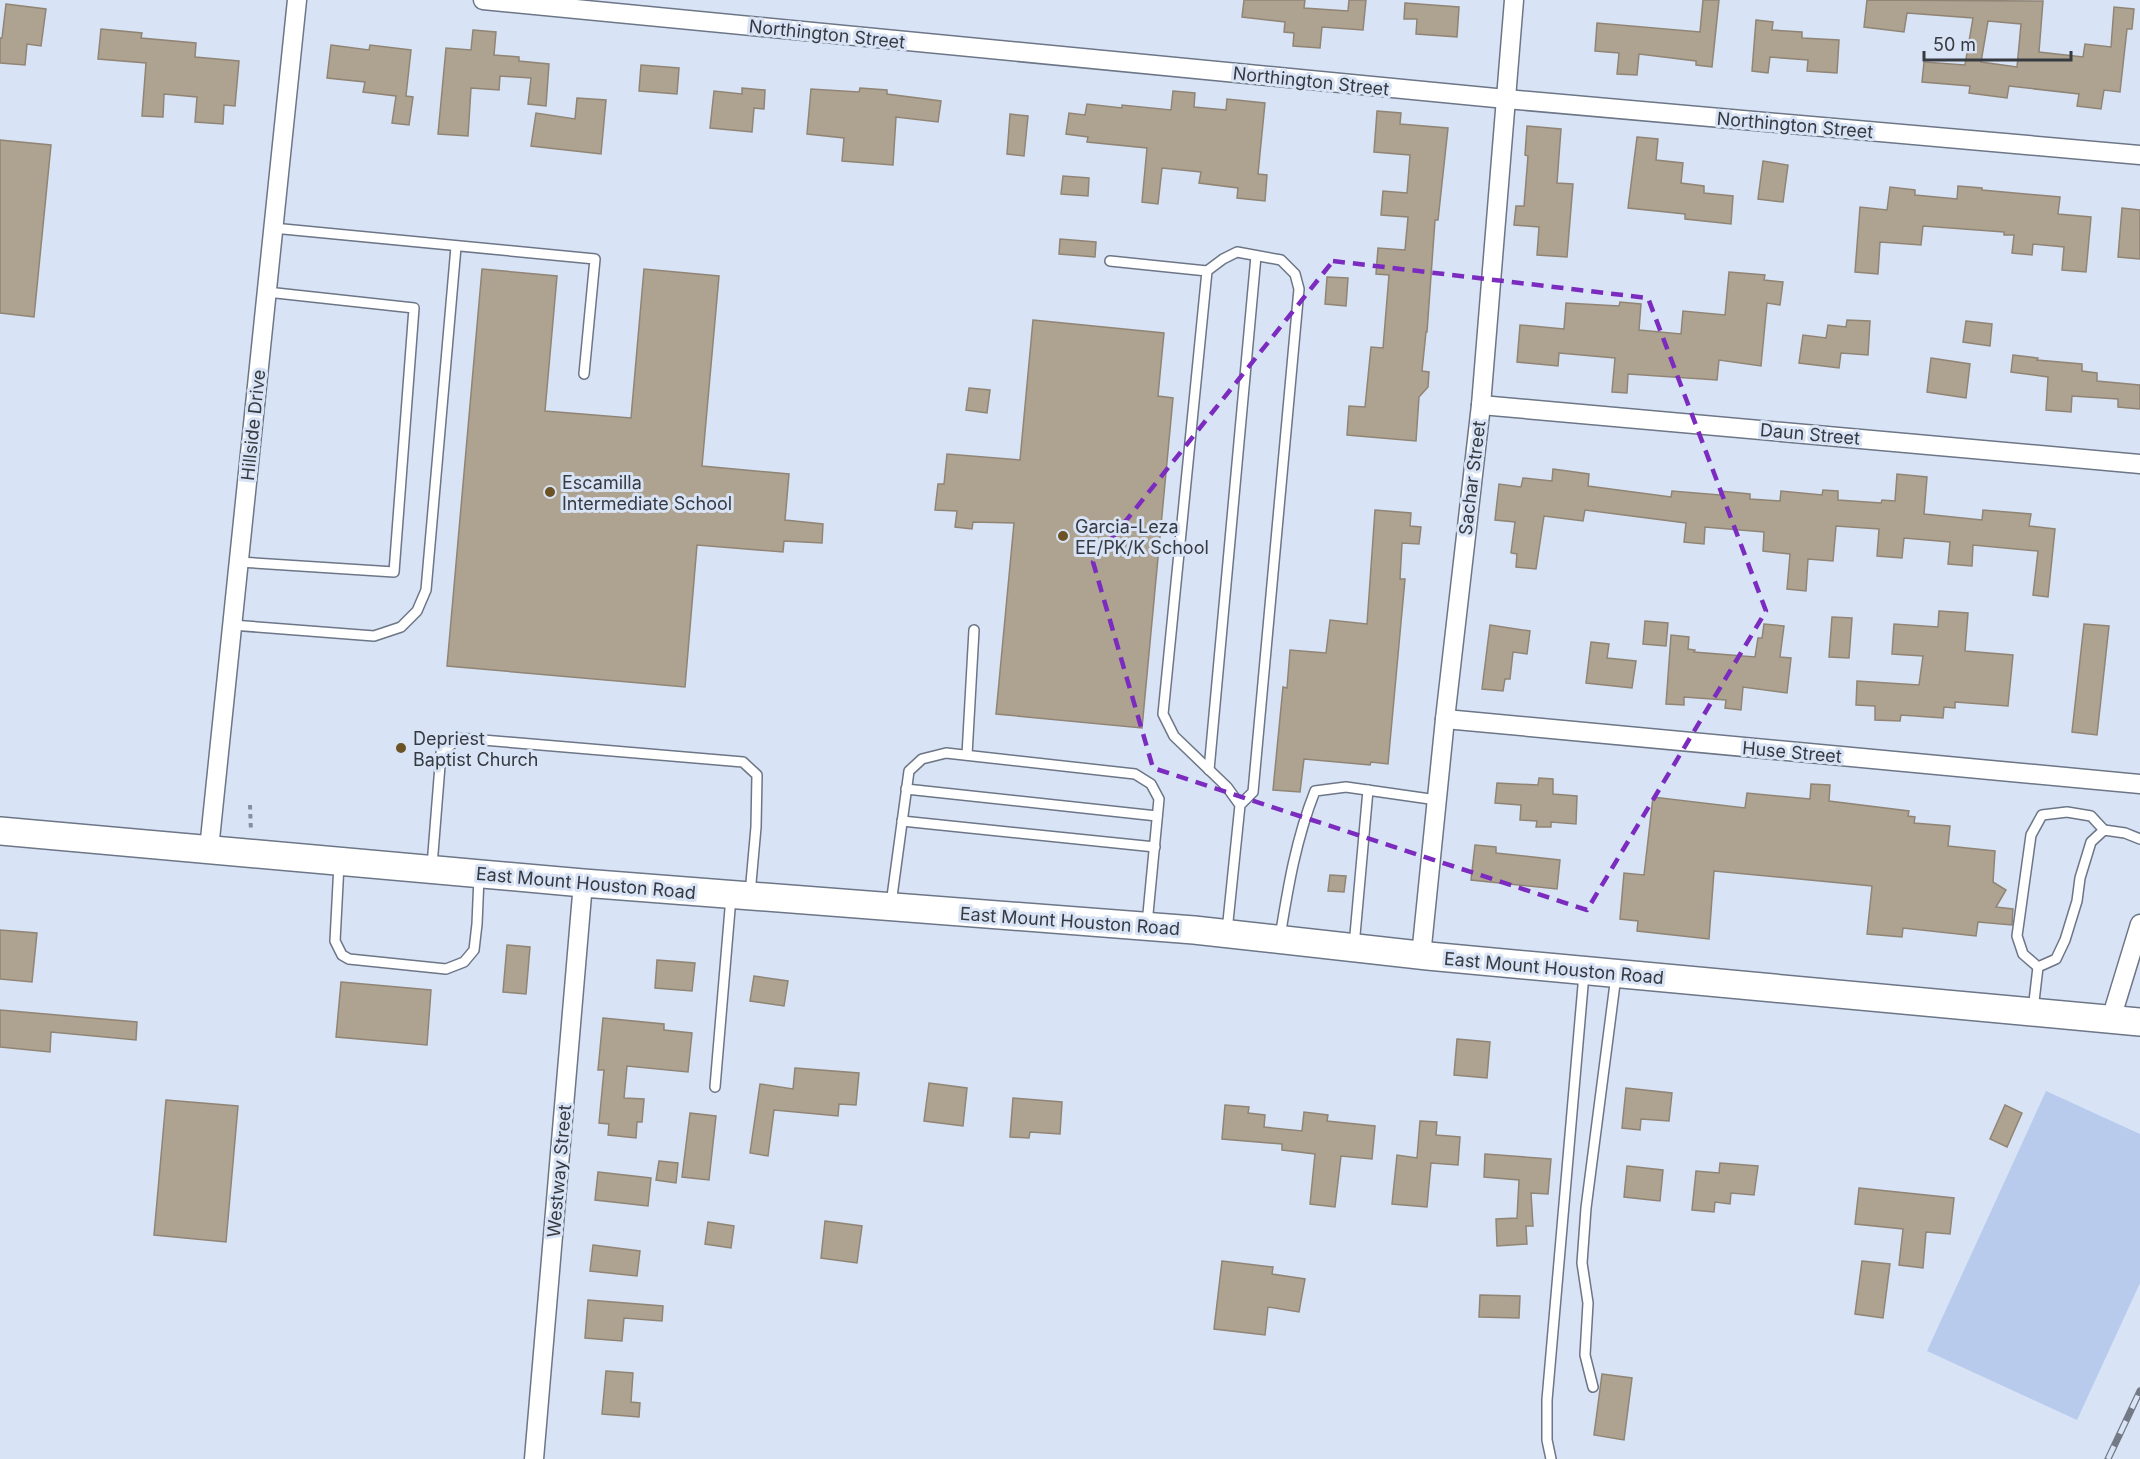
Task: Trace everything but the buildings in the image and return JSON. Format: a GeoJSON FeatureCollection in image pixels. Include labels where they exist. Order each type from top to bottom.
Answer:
{"type":"FeatureCollection","features":[{"type":"Feature","properties":{"kind":"main road","name":"East Mount Houston Road"},"geometry":{"type":"LineString","coordinates":[[0,831],[583,884],[1227,934],[1421,956],[2140,1022]]}},
{"type":"Feature","properties":{"kind":"street","name":"Hillside Drive"},"geometry":{"type":"LineString","coordinates":[[209,849],[297,0]]}},
{"type":"Feature","properties":{"kind":"street","name":"Northington Street"},"geometry":{"type":"LineString","coordinates":[[483,0],[1506,99],[2140,155]]}},
{"type":"Feature","properties":{"kind":"street","name":"Sachar Street"},"geometry":{"type":"LineString","coordinates":[[1421,956],[1480,405],[1514,0]]}},
{"type":"Feature","properties":{"kind":"street","name":"Daun Street"},"geometry":{"type":"LineString","coordinates":[[1480,405],[2140,464]]}},
{"type":"Feature","properties":{"kind":"street","name":"Huse Street"},"geometry":{"type":"LineString","coordinates":[[1445,719],[2140,784]]}},
{"type":"Feature","properties":{"kind":"street","name":"Westway Street"},"geometry":{"type":"LineString","coordinates":[[534,1459],[583,884]]}},
{"type":"Feature","properties":{"kind":"street"},"geometry":{"type":"LineString","coordinates":[[2111,1019],[2140,924]]}},
{"type":"Feature","properties":{"kind":"lane"},"geometry":{"type":"LineString","coordinates":[[273,228],[595,260],[584,374]]}},
{"type":"Feature","properties":{"kind":"lane"},"geometry":{"type":"LineString","coordinates":[[232,625],[374,636],[401,627],[417,611],[426,590],[456,247]]}},
{"type":"Feature","properties":{"kind":"lane"},"geometry":{"type":"LineString","coordinates":[[1110,261],[1207,271],[1237,252],[1281,260],[1295,274],[1299,289],[1253,792],[1240,805],[1227,934]]}},
{"type":"Feature","properties":{"kind":"lane"},"geometry":{"type":"LineString","coordinates":[[1209,770],[1256,256]]}},
{"type":"Feature","properties":{"kind":"lane"},"geometry":{"type":"LineString","coordinates":[[1207,271],[1163,714],[1174,736],[1227,787],[1240,805]]}},
{"type":"Feature","properties":{"kind":"lane"},"geometry":{"type":"LineString","coordinates":[[239,562],[394,572],[414,308],[267,292]]}},
{"type":"Feature","properties":{"kind":"lane"},"geometry":{"type":"LineString","coordinates":[[967,755],[974,630]]}},
{"type":"Feature","properties":{"kind":"lane"},"geometry":{"type":"LineString","coordinates":[[432,870],[441,753],[459,738],[743,762],[757,775],[756,827],[740,895],[715,1087]]}},
{"type":"Feature","properties":{"kind":"lane"},"geometry":{"type":"LineString","coordinates":[[890,907],[909,771],[922,759],[946,753],[1135,774],[1151,784],[1159,799],[1147,927]]}},
{"type":"Feature","properties":{"kind":"lane"},"geometry":{"type":"LineString","coordinates":[[1279,940],[1303,821],[1316,791],[1346,787],[1437,800]]}},
{"type":"Feature","properties":{"kind":"lane"},"geometry":{"type":"LineString","coordinates":[[906,789],[1157,816]]}},
{"type":"Feature","properties":{"kind":"lane"},"geometry":{"type":"LineString","coordinates":[[1354,948],[1368,790]]}},
{"type":"Feature","properties":{"kind":"lane"},"geometry":{"type":"LineString","coordinates":[[2038,967],[2023,954],[2018,936],[2031,836],[2042,815],[2067,812],[2091,816],[2104,830],[2125,833],[2140,839]]}},
{"type":"Feature","properties":{"kind":"lane"},"geometry":{"type":"LineString","coordinates":[[902,821],[1155,847]]}},
{"type":"Feature","properties":{"kind":"lane"},"geometry":{"type":"LineString","coordinates":[[2038,967],[2056,959],[2065,940],[2077,901],[2080,878],[2091,842],[2104,830]]}},
{"type":"Feature","properties":{"kind":"lane"},"geometry":{"type":"LineString","coordinates":[[339,861],[335,941],[342,955],[349,959],[446,969],[464,962],[474,950],[479,874]]}},
{"type":"Feature","properties":{"kind":"lane"},"geometry":{"type":"LineString","coordinates":[[2033,1012],[2038,967]]}},
{"type":"Feature","properties":{"kind":"lane"},"geometry":{"type":"LineString","coordinates":[[1551,1459],[1547,1440],[1547,1400],[1584,971]]}},
{"type":"Feature","properties":{"kind":"lane"},"geometry":{"type":"LineString","coordinates":[[1593,1387],[1585,1355],[1588,1303],[1582,1263],[1586,1208],[1616,974]]}},
{"type":"Feature","properties":{"kind":"path"},"geometry":{"type":"LineString","coordinates":[[250,805],[251,839]]}},
{"type":"Feature","properties":{"kind":"highlighted area"},"geometry":{"type":"Polygon","coordinates":[[[1333,261],[1648,298],[1766,611],[1587,910],[1153,768],[1093,562],[1333,261]]]}},
{"type":"Feature","properties":{"kind":"shaded area"},"geometry":{"type":"Polygon","coordinates":[[[2046,1091],[2140,1134],[2140,1283],[2077,1420],[1927,1351],[2046,1091]]]}},
{"type":"Feature","properties":{"kind":"railway"},"geometry":{"type":"LineString","coordinates":[[2108,1459],[2140,1391]]}},
{"type":"Feature","properties":{"kind":"place","name":"Escamilla Intermediate School"},"geometry":{"type":"Point","coordinates":[550,492]}},
{"type":"Feature","properties":{"kind":"place","name":"Garcia-Leza EE/PK/K School"},"geometry":{"type":"Point","coordinates":[1063,536]}},
{"type":"Feature","properties":{"kind":"place","name":"Depriest Baptist Church"},"geometry":{"type":"Point","coordinates":[401,748]}}]}
